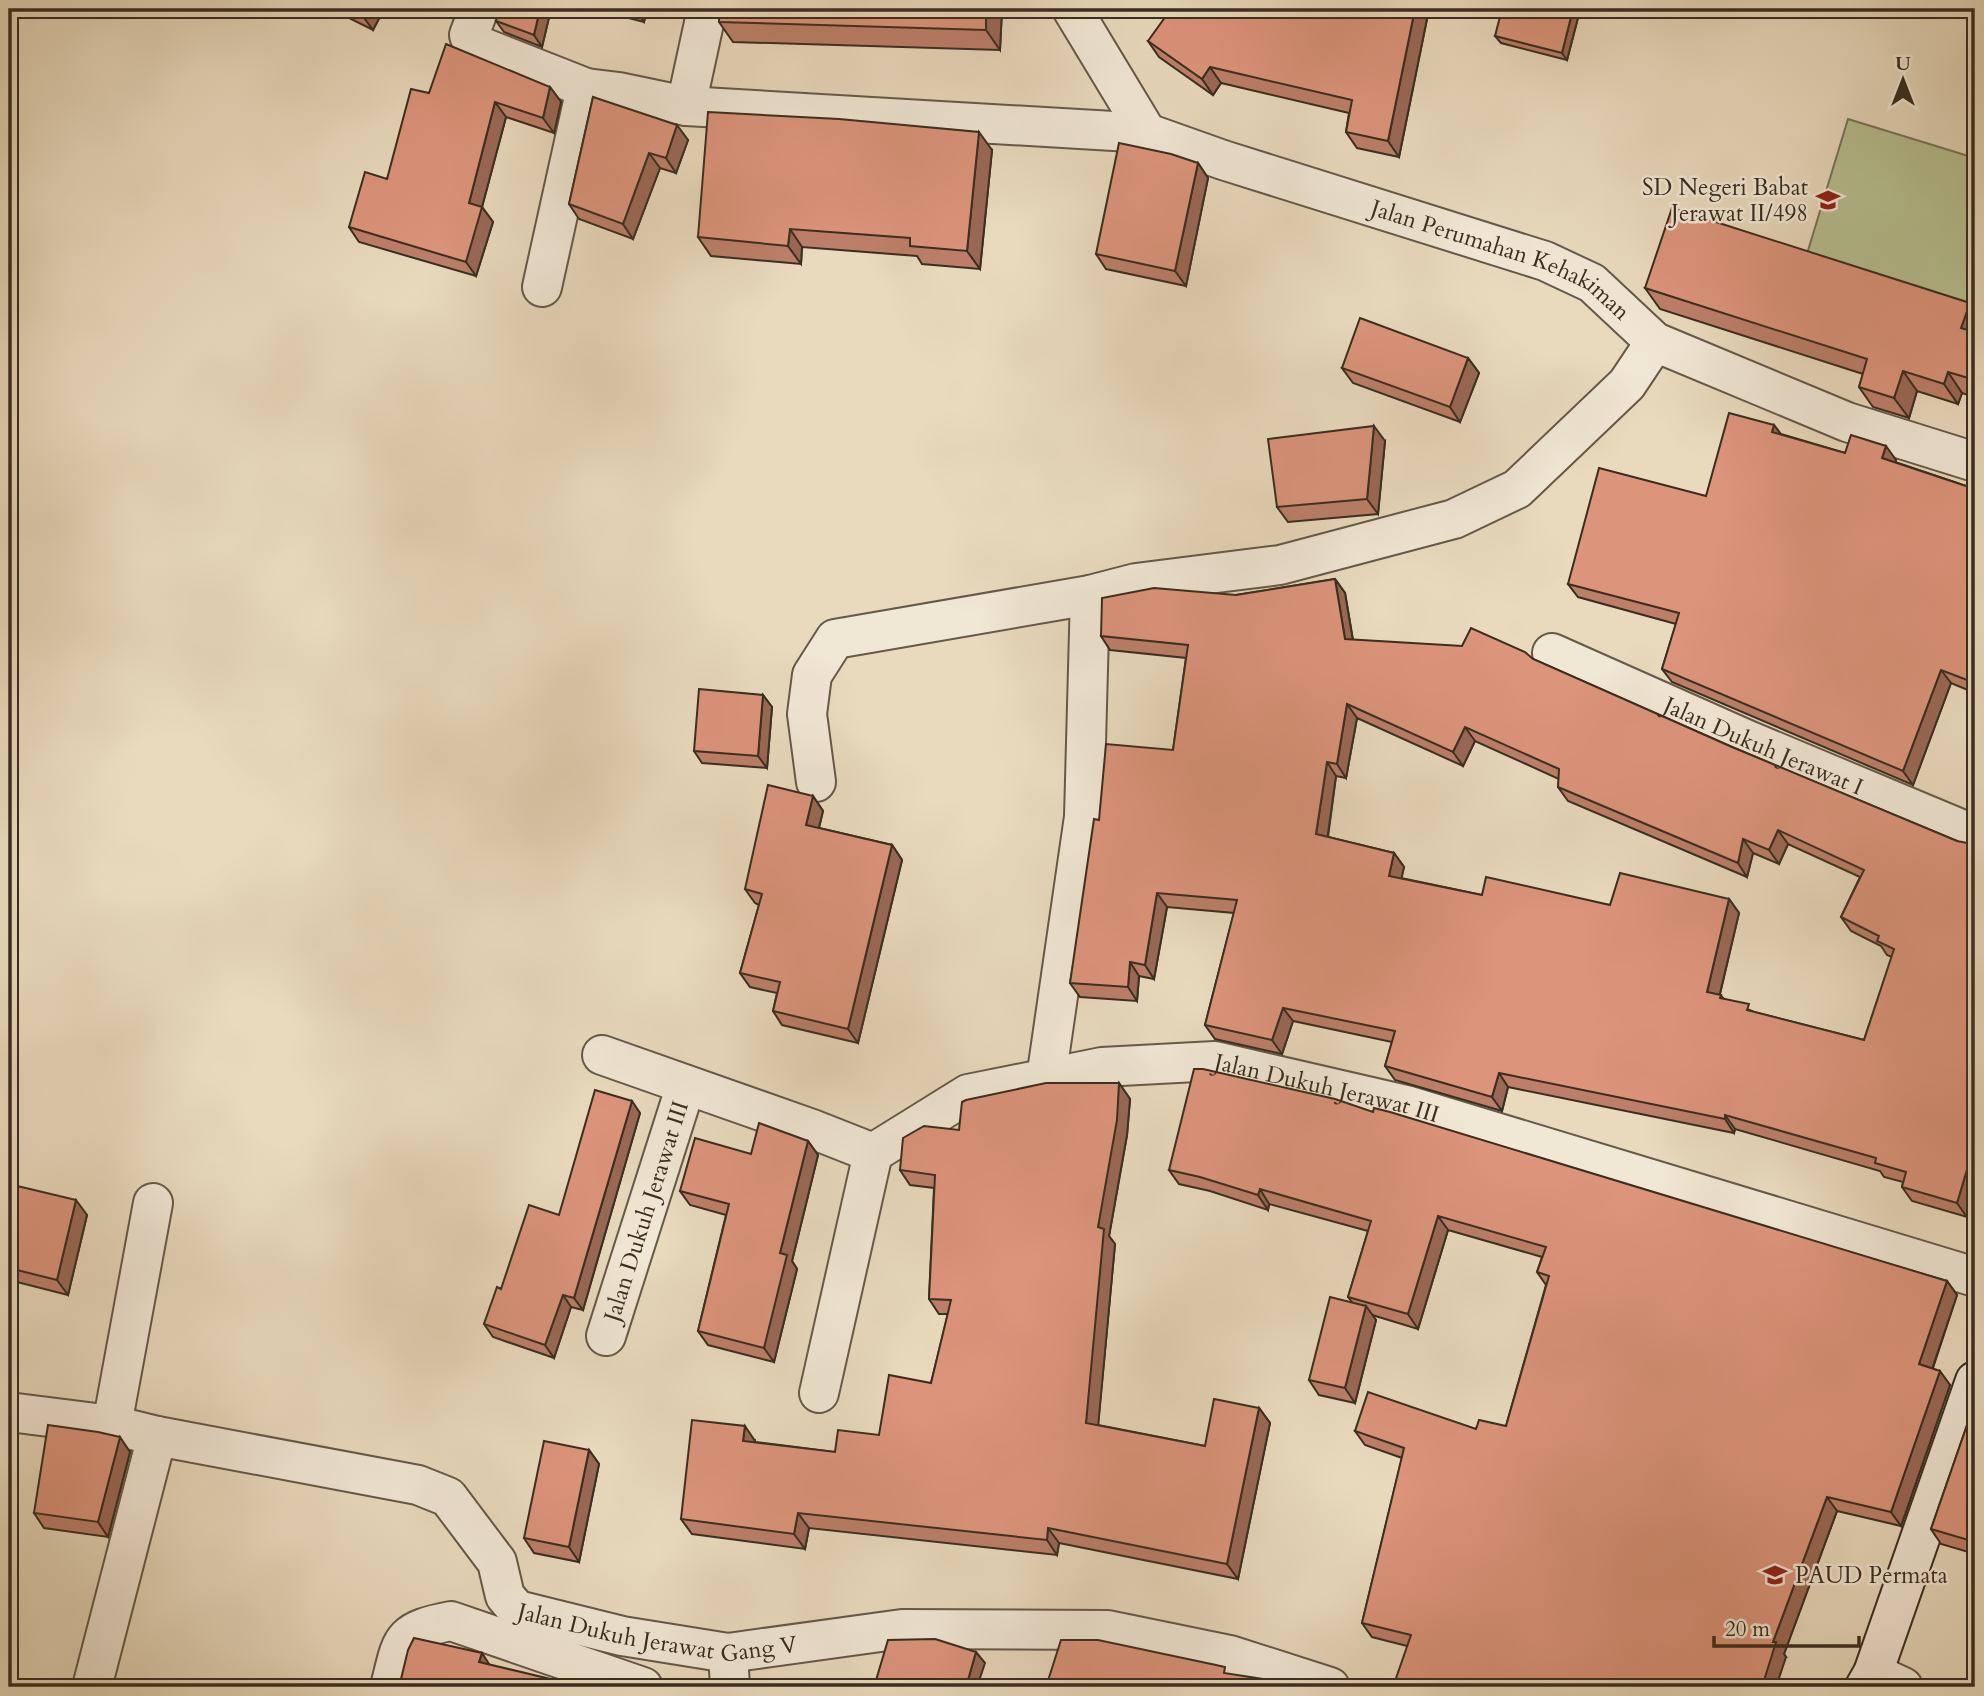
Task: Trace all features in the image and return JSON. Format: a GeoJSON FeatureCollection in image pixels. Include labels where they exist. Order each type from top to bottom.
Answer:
{"type":"FeatureCollection","features":[{"type":"Feature","properties":{"kind":"street"},"geometry":{"type":"LineString","coordinates":[[686,106],[707,9]]}},
{"type":"Feature","properties":{"kind":"street"},"geometry":{"type":"LineString","coordinates":[[1072,9],[1147,132]]}},
{"type":"Feature","properties":{"kind":"street","name":"Jalan Perumahan Kehakiman"},"geometry":{"type":"LineString","coordinates":[[474,22],[472,43],[586,88],[686,106],[1147,132],[1223,160],[1545,261],[1592,283],[1655,342],[1847,422],[1975,463]]}},
{"type":"Feature","properties":{"kind":"street"},"geometry":{"type":"LineString","coordinates":[[542,287],[586,88]]}},
{"type":"Feature","properties":{"kind":"street"},"geometry":{"type":"LineString","coordinates":[[816,782],[807,714],[812,675],[835,639],[1090,595],[1136,583],[1280,565],[1454,519],[1517,489],[1627,384],[1655,342]]}},
{"type":"Feature","properties":{"kind":"street"},"geometry":{"type":"LineString","coordinates":[[1046,1079],[1084,817],[1090,595]]}},
{"type":"Feature","properties":{"kind":"street","name":"Jalan Dukuh Jerawat I"},"geometry":{"type":"LineString","coordinates":[[1552,653],[1750,741],[1975,835]]}},
{"type":"Feature","properties":{"kind":"street","name":"Jalan Dukuh Jerawat III"},"geometry":{"type":"LineString","coordinates":[[602,1055],[873,1153],[968,1094],[1102,1067],[1214,1061],[1406,1105],[1975,1277]]}},
{"type":"Feature","properties":{"kind":"street","name":"Jalan Dukuh Jerawat III"},"geometry":{"type":"LineString","coordinates":[[606,1336],[686,1085]]}},
{"type":"Feature","properties":{"kind":"street"},"geometry":{"type":"LineString","coordinates":[[819,1393],[873,1153]]}},
{"type":"Feature","properties":{"kind":"street"},"geometry":{"type":"LineString","coordinates":[[112,1425],[153,1203]]}},
{"type":"Feature","properties":{"kind":"street"},"geometry":{"type":"LineString","coordinates":[[1880,1682],[1975,1381]]}},
{"type":"Feature","properties":{"kind":"street","name":"Jalan Dukuh Jerawat Gang V"},"geometry":{"type":"LineString","coordinates":[[9,1412],[112,1425],[157,1436],[418,1485],[448,1497],[496,1562],[505,1596],[517,1610],[521,1629],[622,1636],[729,1670],[902,1629],[1108,1630],[1230,1655],[1330,1687]]}},
{"type":"Feature","properties":{"kind":"street"},"geometry":{"type":"LineString","coordinates":[[92,1687],[157,1436]]}},
{"type":"Feature","properties":{"kind":"street"},"geometry":{"type":"LineString","coordinates":[[390,1687],[402,1642],[422,1627],[451,1621],[521,1629],[603,1672],[643,1687]]}},
{"type":"Feature","properties":{"kind":"green space"},"geometry":{"type":"Polygon","coordinates":[[[1848,119],[1975,158],[1975,320],[1803,267],[1848,119]]]}},
{"type":"Feature","properties":{"kind":"building"},"geometry":{"type":"Polygon","coordinates":[[[349,9],[366,9],[362,15],[349,9]]]}},
{"type":"Feature","properties":{"kind":"building"},"geometry":{"type":"Polygon","coordinates":[[[499,9],[540,9],[534,35],[496,21],[499,9]]]}},
{"type":"Feature","properties":{"kind":"building"},"geometry":{"type":"Polygon","coordinates":[[[719,9],[986,9],[986,30],[719,22],[719,9]]]}},
{"type":"Feature","properties":{"kind":"building"},"geometry":{"type":"Polygon","coordinates":[[[1171,9],[1415,9],[1388,141],[1346,132],[1352,100],[1210,67],[1202,79],[1148,41],[1171,9]]]}},
{"type":"Feature","properties":{"kind":"building"},"geometry":{"type":"Polygon","coordinates":[[[1502,9],[1573,9],[1562,53],[1495,36],[1502,9]]]}},
{"type":"Feature","properties":{"kind":"building"},"geometry":{"type":"Polygon","coordinates":[[[446,44],[550,87],[543,118],[495,102],[469,203],[482,207],[466,262],[349,227],[365,172],[387,179],[411,89],[429,93],[446,44]]]}},
{"type":"Feature","properties":{"kind":"building"},"geometry":{"type":"Polygon","coordinates":[[[593,97],[677,125],[666,158],[649,153],[623,224],[569,204],[593,97]]]}},
{"type":"Feature","properties":{"kind":"building"},"geometry":{"type":"Polygon","coordinates":[[[708,112],[839,119],[979,132],[967,251],[910,246],[910,238],[790,229],[788,246],[698,237],[708,112]]]}},
{"type":"Feature","properties":{"kind":"building"},"geometry":{"type":"Polygon","coordinates":[[[1119,143],[1198,163],[1175,271],[1096,254],[1119,143]]]}},
{"type":"Feature","properties":{"kind":"building"},"geometry":{"type":"Polygon","coordinates":[[[1672,208],[1970,303],[1961,328],[1975,332],[1975,380],[1948,372],[1944,384],[1903,371],[1894,398],[1859,387],[1867,359],[1645,288],[1672,208]]]}},
{"type":"Feature","properties":{"kind":"building"},"geometry":{"type":"Polygon","coordinates":[[[1360,318],[1468,358],[1450,407],[1342,368],[1360,318]]]}},
{"type":"Feature","properties":{"kind":"building"},"geometry":{"type":"Polygon","coordinates":[[[1729,413],[1774,425],[1772,432],[1845,453],[1851,435],[1886,446],[1882,458],[1975,489],[1975,683],[1941,670],[1903,771],[1662,669],[1679,613],[1568,584],[1599,468],[1706,496],[1729,413]]]}},
{"type":"Feature","properties":{"kind":"building"},"geometry":{"type":"Polygon","coordinates":[[[1374,426],[1367,499],[1277,507],[1268,439],[1374,426]]]}},
{"type":"Feature","properties":{"kind":"building"},"geometry":{"type":"Polygon","coordinates":[[[1335,579],[1345,639],[1462,646],[1471,628],[1525,652],[1533,659],[1732,747],[1957,841],[1967,843],[1975,840],[1975,1143],[1957,1203],[1902,1187],[1906,1172],[1875,1163],[1876,1158],[1725,1115],[1725,1119],[1499,1073],[1492,1097],[1385,1066],[1395,1031],[1283,1008],[1272,1040],[1205,1025],[1237,900],[1157,893],[1145,965],[1130,962],[1128,987],[1070,983],[1094,819],[1099,820],[1106,744],[1173,750],[1188,645],[1101,636],[1102,598],[1154,588],[1236,595],[1335,579]],[[1347,704],[1337,764],[1327,762],[1316,834],[1394,853],[1389,876],[1482,895],[1486,877],[1610,905],[1620,873],[1729,899],[1707,992],[1721,995],[1720,998],[1749,1004],[1747,1010],[1864,1040],[1894,949],[1877,941],[1879,936],[1841,917],[1864,870],[1778,830],[1769,850],[1743,839],[1738,863],[1558,787],[1559,769],[1465,727],[1453,752],[1347,704]]]}},
{"type":"Feature","properties":{"kind":"building"},"geometry":{"type":"Polygon","coordinates":[[[699,689],[763,695],[758,756],[694,751],[699,689]]]}},
{"type":"Feature","properties":{"kind":"building"},"geometry":{"type":"Polygon","coordinates":[[[768,785],[813,796],[806,825],[892,845],[848,1029],[773,1011],[780,982],[740,973],[762,894],[745,889],[768,785]]]}},
{"type":"Feature","properties":{"kind":"building"},"geometry":{"type":"Polygon","coordinates":[[[1194,1069],[1335,1099],[1373,1112],[1374,1108],[1390,1112],[1947,1281],[1919,1364],[1940,1371],[1891,1512],[1827,1497],[1773,1642],[1776,1642],[1762,1687],[1393,1687],[1411,1635],[1362,1623],[1404,1448],[1355,1431],[1368,1392],[1476,1429],[1479,1420],[1506,1426],[1549,1276],[1537,1272],[1546,1247],[1438,1216],[1408,1314],[1348,1297],[1371,1221],[1260,1189],[1258,1195],[1169,1170],[1194,1069]]]}},
{"type":"Feature","properties":{"kind":"building"},"geometry":{"type":"Polygon","coordinates":[[[1046,1083],[1119,1083],[1117,1120],[1098,1227],[1104,1229],[1086,1423],[1205,1446],[1214,1399],[1259,1408],[1227,1564],[1048,1528],[1047,1540],[798,1513],[794,1534],[681,1519],[692,1420],[745,1426],[743,1441],[835,1452],[838,1430],[879,1435],[889,1375],[931,1383],[951,1300],[929,1299],[935,1175],[900,1170],[903,1138],[924,1126],[959,1130],[962,1102],[966,1100],[1046,1083]]]}},
{"type":"Feature","properties":{"kind":"building"},"geometry":{"type":"Polygon","coordinates":[[[595,1090],[632,1101],[574,1298],[563,1295],[545,1345],[484,1324],[497,1287],[501,1289],[529,1205],[559,1215],[595,1090]]]}},
{"type":"Feature","properties":{"kind":"building"},"geometry":{"type":"Polygon","coordinates":[[[759,1123],[808,1141],[780,1253],[787,1255],[764,1348],[698,1331],[729,1204],[680,1191],[695,1138],[751,1154],[759,1123]]]}},
{"type":"Feature","properties":{"kind":"building"},"geometry":{"type":"Polygon","coordinates":[[[9,1184],[76,1200],[57,1280],[9,1268],[9,1184]]]}},
{"type":"Feature","properties":{"kind":"building"},"geometry":{"type":"Polygon","coordinates":[[[1330,1297],[1366,1306],[1345,1388],[1309,1380],[1330,1297]]]}},
{"type":"Feature","properties":{"kind":"building"},"geometry":{"type":"Polygon","coordinates":[[[1975,1402],[1975,1542],[1931,1529],[1975,1402]]]}},
{"type":"Feature","properties":{"kind":"building"},"geometry":{"type":"Polygon","coordinates":[[[48,1425],[120,1437],[98,1522],[34,1513],[48,1425]]]}},
{"type":"Feature","properties":{"kind":"building"},"geometry":{"type":"Polygon","coordinates":[[[544,1441],[589,1450],[569,1547],[524,1538],[544,1441]]]}},
{"type":"Feature","properties":{"kind":"building"},"geometry":{"type":"Polygon","coordinates":[[[414,1638],[482,1653],[479,1662],[580,1686],[396,1687],[414,1638]]]}},
{"type":"Feature","properties":{"kind":"building"},"geometry":{"type":"Polygon","coordinates":[[[935,1639],[976,1652],[966,1687],[874,1687],[888,1640],[935,1639]]]}},
{"type":"Feature","properties":{"kind":"building"},"geometry":{"type":"Polygon","coordinates":[[[1061,1640],[1098,1640],[1225,1667],[1224,1673],[1263,1679],[1287,1687],[1046,1687],[1061,1640]]]}},
{"type":"Feature","properties":{"kind":"place","name":"SD Negeri Babat Jerawat II/498"},"geometry":{"type":"Point","coordinates":[1828,200]}},
{"type":"Feature","properties":{"kind":"place","name":"PAUD Permata"},"geometry":{"type":"Point","coordinates":[1775,1575]}}]}
